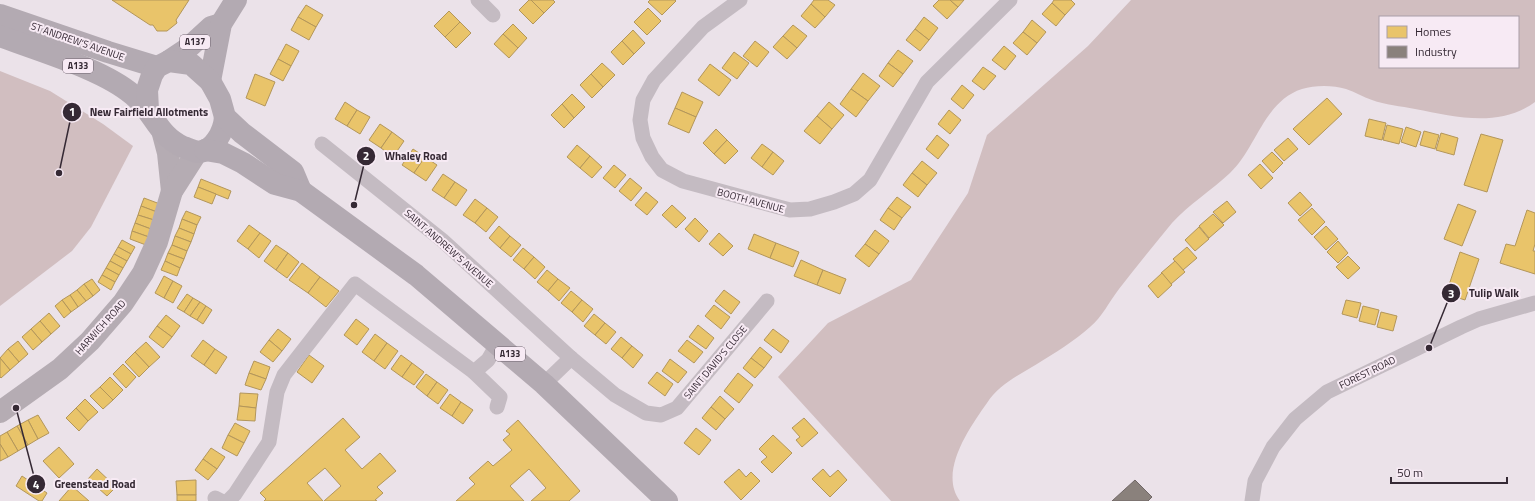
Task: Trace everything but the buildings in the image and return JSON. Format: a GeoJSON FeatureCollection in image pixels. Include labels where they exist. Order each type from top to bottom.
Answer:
{"type":"FeatureCollection","features":[{"type":"Feature","properties":{"kind":"main road","name":"A137"},"geometry":{"type":"LineString","coordinates":[[210,81],[221,24],[236,0]]}},
{"type":"Feature","properties":{"kind":"main road","name":"ST ANDREW'S AVENUE"},"geometry":{"type":"LineString","coordinates":[[0,15],[108,52],[163,64]]}},
{"type":"Feature","properties":{"kind":"main road","name":"A137"},"geometry":{"type":"LineString","coordinates":[[163,64],[187,49],[211,27],[221,24]]}},
{"type":"Feature","properties":{"kind":"main road","name":"A133"},"geometry":{"type":"LineString","coordinates":[[0,36],[89,70],[116,83],[132,94],[148,110],[163,134]]}},
{"type":"Feature","properties":{"kind":"main road"},"geometry":{"type":"LineString","coordinates":[[148,110],[148,83],[163,64],[191,64],[210,81],[220,99],[225,117],[224,127],[220,135],[211,146],[201,151],[176,144],[163,134]]}},
{"type":"Feature","properties":{"kind":"main road"},"geometry":{"type":"LineString","coordinates":[[225,117],[242,133],[293,172],[301,191]]}},
{"type":"Feature","properties":{"kind":"main road","name":"A133"},"geometry":{"type":"LineString","coordinates":[[201,151],[223,153],[243,163],[275,184],[301,191],[416,275],[498,343],[544,384],[667,501]]}},
{"type":"Feature","properties":{"kind":"street"},"geometry":{"type":"LineString","coordinates":[[478,0],[493,16]]}},
{"type":"Feature","properties":{"kind":"street","name":"BOOTH AVENUE"},"geometry":{"type":"LineString","coordinates":[[740,0],[703,27],[654,80],[643,100],[640,120],[643,138],[652,157],[662,170],[683,181],[790,210],[810,209],[834,202],[854,194],[870,180],[927,82],[1010,0]]}},
{"type":"Feature","properties":{"kind":"street","name":"HARWICH ROAD"},"geometry":{"type":"LineString","coordinates":[[163,134],[168,153],[172,191]]}},
{"type":"Feature","properties":{"kind":"street","name":"SAINT ANDREW'S AVENUE"},"geometry":{"type":"LineString","coordinates":[[322,144],[442,240],[571,358],[615,395]]}},
{"type":"Feature","properties":{"kind":"street","name":"HARWICH ROAD"},"geometry":{"type":"LineString","coordinates":[[0,412],[60,368],[90,341],[123,304],[143,273],[156,242],[172,191],[201,151]]}},
{"type":"Feature","properties":{"kind":"street"},"geometry":{"type":"LineString","coordinates":[[221,500],[235,494],[269,442],[277,392],[284,375],[355,284],[474,372],[500,397],[497,407]]}},
{"type":"Feature","properties":{"kind":"street","name":"SAINT DAVID'S CLOSE"},"geometry":{"type":"LineString","coordinates":[[615,395],[646,413],[661,414],[676,408],[767,301]]}},
{"type":"Feature","properties":{"kind":"street","name":"FOREST ROAD"},"geometry":{"type":"LineString","coordinates":[[1252,501],[1256,481],[1273,446],[1295,419],[1327,392],[1479,319],[1535,303]]}},
{"type":"Feature","properties":{"kind":"street"},"geometry":{"type":"LineString","coordinates":[[474,372],[488,360],[498,343]]}},
{"type":"Feature","properties":{"kind":"street"},"geometry":{"type":"LineString","coordinates":[[544,384],[571,358]]}},
{"type":"Feature","properties":{"kind":"shaded area"},"geometry":{"type":"Polygon","coordinates":[[[1131,0],[1535,0],[1535,102],[1521,110],[1507,115],[1492,118],[1477,118],[1446,115],[1382,103],[1346,89],[1330,86],[1318,86],[1302,89],[1289,95],[1278,104],[1269,115],[1239,163],[1230,173],[1185,210],[1172,223],[1094,323],[1064,347],[1003,385],[992,396],[965,437],[954,464],[954,489],[960,501],[891,501],[778,377],[828,323],[911,280],[968,193],[987,135],[1088,46],[1131,0]]]}},
{"type":"Feature","properties":{"kind":"shaded area"},"geometry":{"type":"Polygon","coordinates":[[[0,71],[50,91],[103,124],[133,146],[91,227],[72,251],[0,306],[0,71]]]}},
{"type":"Feature","properties":{"kind":"place","name":"New Fairfield Allotments"},"geometry":{"type":"Point","coordinates":[59,173]}},
{"type":"Feature","properties":{"kind":"place","name":"Whaley Road"},"geometry":{"type":"Point","coordinates":[354,205]}},
{"type":"Feature","properties":{"kind":"place","name":"Tulip Walk"},"geometry":{"type":"Point","coordinates":[1429,348]}},
{"type":"Feature","properties":{"kind":"place","name":"Greenstead Road"},"geometry":{"type":"Point","coordinates":[16,408]}}]}
